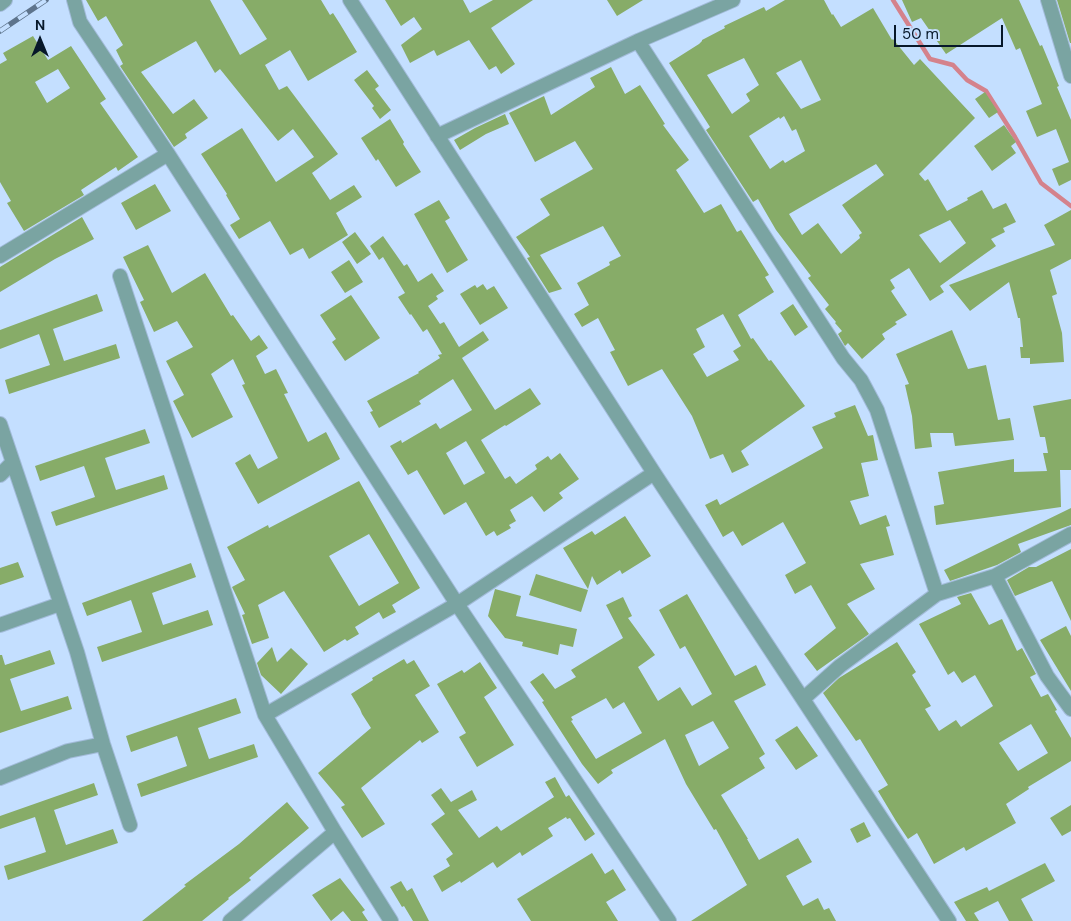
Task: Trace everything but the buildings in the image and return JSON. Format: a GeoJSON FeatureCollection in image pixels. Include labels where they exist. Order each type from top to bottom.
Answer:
{"type":"FeatureCollection","features":[{"type":"Feature","properties":{"kind":"street"},"geometry":{"type":"LineString","coordinates":[[0,4],[5,0]]}},
{"type":"Feature","properties":{"kind":"street"},"geometry":{"type":"LineString","coordinates":[[74,0],[80,22],[168,154],[457,604],[669,921]]}},
{"type":"Feature","properties":{"kind":"street"},"geometry":{"type":"LineString","coordinates":[[350,0],[654,473],[949,921]]}},
{"type":"Feature","properties":{"kind":"street"},"geometry":{"type":"LineString","coordinates":[[437,136],[638,41],[733,0]]}},
{"type":"Feature","properties":{"kind":"street"},"geometry":{"type":"LineString","coordinates":[[1048,0],[1071,76]]}},
{"type":"Feature","properties":{"kind":"street"},"geometry":{"type":"LineString","coordinates":[[638,41],[844,358],[861,380],[877,410],[937,594]]}},
{"type":"Feature","properties":{"kind":"street"},"geometry":{"type":"LineString","coordinates":[[0,256],[168,154]]}},
{"type":"Feature","properties":{"kind":"street"},"geometry":{"type":"LineString","coordinates":[[120,276],[265,715],[391,921]]}},
{"type":"Feature","properties":{"kind":"street"},"geometry":{"type":"LineString","coordinates":[[0,424],[77,652],[103,744],[130,825]]}},
{"type":"Feature","properties":{"kind":"street"},"geometry":{"type":"LineString","coordinates":[[0,475],[12,463]]}},
{"type":"Feature","properties":{"kind":"street"},"geometry":{"type":"LineString","coordinates":[[265,715],[457,604],[654,473]]}},
{"type":"Feature","properties":{"kind":"street"},"geometry":{"type":"LineString","coordinates":[[803,699],[840,666],[937,594],[995,576],[1071,534]]}},
{"type":"Feature","properties":{"kind":"street"},"geometry":{"type":"LineString","coordinates":[[995,576],[1047,676],[1071,709]]}},
{"type":"Feature","properties":{"kind":"street"},"geometry":{"type":"LineString","coordinates":[[0,625],[60,604]]}},
{"type":"Feature","properties":{"kind":"street"},"geometry":{"type":"LineString","coordinates":[[0,778],[68,751],[103,744]]}},
{"type":"Feature","properties":{"kind":"street"},"geometry":{"type":"LineString","coordinates":[[230,921],[335,832]]}},
{"type":"Feature","properties":{"kind":"waterway"},"geometry":{"type":"LineString","coordinates":[[893,0],[930,59],[953,65],[967,80],[986,91],[1041,183],[1071,206]]}},
{"type":"Feature","properties":{"kind":"railway"},"geometry":{"type":"LineString","coordinates":[[0,31],[46,0]]}}]}
